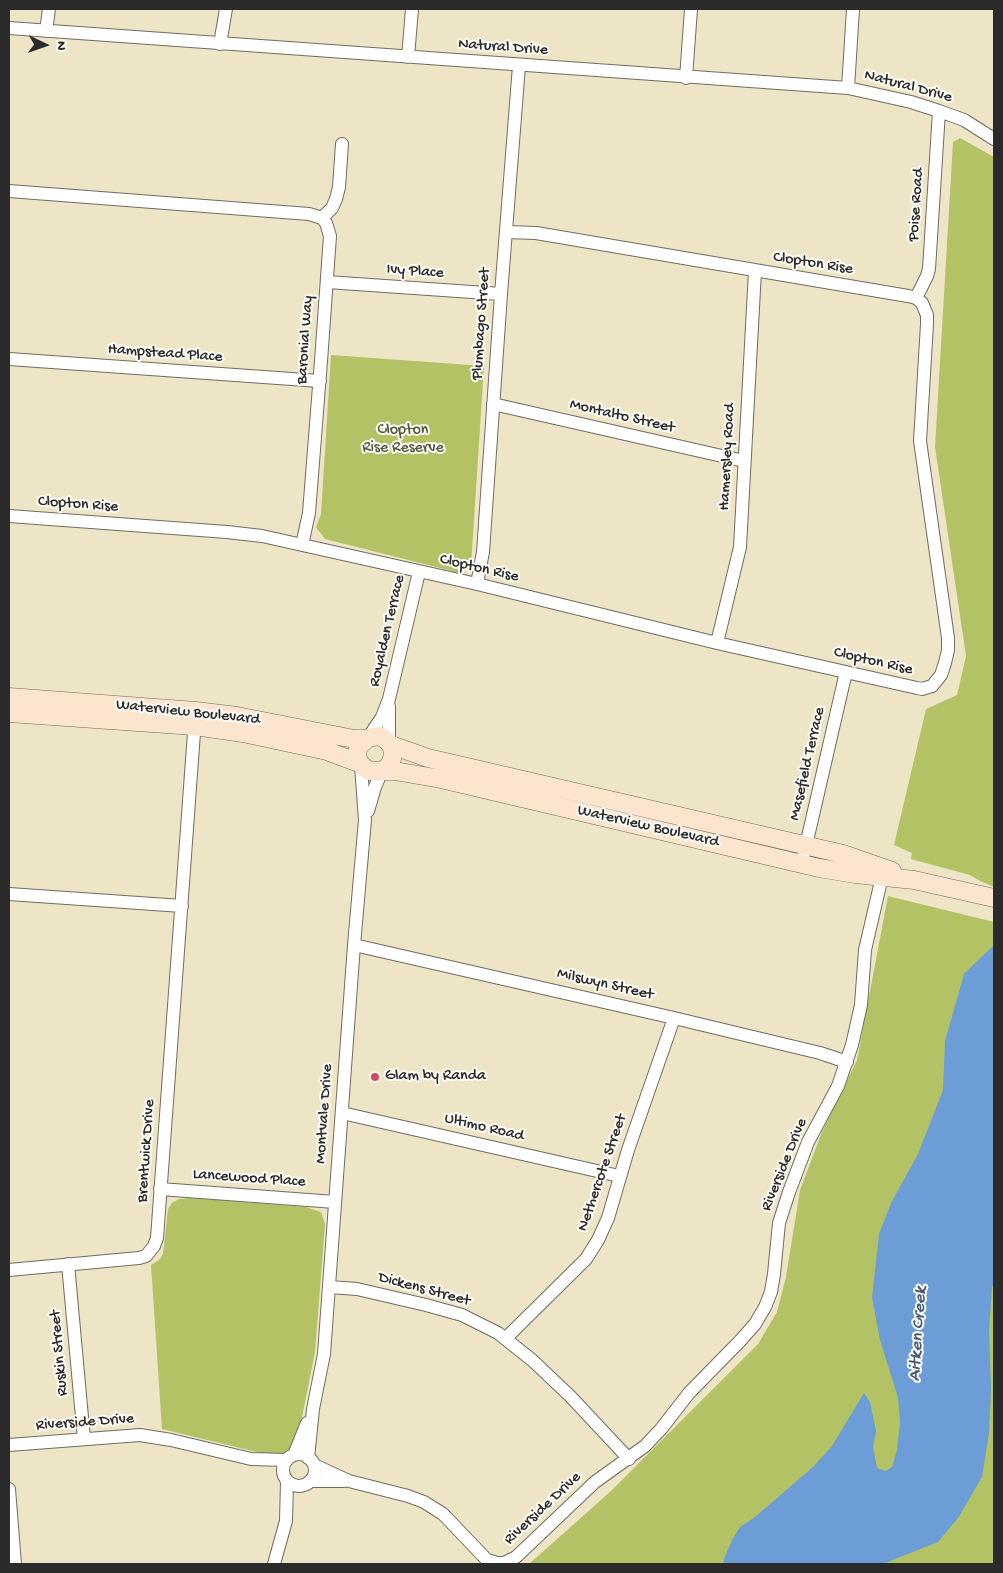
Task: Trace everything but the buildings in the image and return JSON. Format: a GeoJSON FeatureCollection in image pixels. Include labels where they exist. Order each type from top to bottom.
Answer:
{"type":"FeatureCollection","features":[{"type":"Feature","properties":{"kind":"street"},"geometry":{"type":"LineString","coordinates":[[46,31],[49,9]]}},
{"type":"Feature","properties":{"kind":"street"},"geometry":{"type":"LineString","coordinates":[[220,44],[226,9]]}},
{"type":"Feature","properties":{"kind":"street"},"geometry":{"type":"LineString","coordinates":[[408,57],[412,9]]}},
{"type":"Feature","properties":{"kind":"street"},"geometry":{"type":"LineString","coordinates":[[686,78],[691,9]]}},
{"type":"Feature","properties":{"kind":"street"},"geometry":{"type":"LineString","coordinates":[[848,88],[853,9]]}},
{"type":"Feature","properties":{"kind":"street","name":"Natural Drive"},"geometry":{"type":"LineString","coordinates":[[9,28],[686,78],[848,88],[939,110],[992,132]]}},
{"type":"Feature","properties":{"kind":"street","name":"Plumbago Street"},"geometry":{"type":"LineString","coordinates":[[476,584],[483,552],[500,294],[519,66]]}},
{"type":"Feature","properties":{"kind":"street","name":"Poise Road"},"geometry":{"type":"LineString","coordinates":[[916,298],[929,269],[939,110]]}},
{"type":"Feature","properties":{"kind":"street"},"geometry":{"type":"LineString","coordinates":[[9,191],[309,214],[322,218],[332,208],[339,187],[342,144]]}},
{"type":"Feature","properties":{"kind":"street","name":"Baronial Way"},"geometry":{"type":"LineString","coordinates":[[302,545],[310,513],[330,236],[326,223],[322,218]]}},
{"type":"Feature","properties":{"kind":"street","name":"Clopton Rise"},"geometry":{"type":"LineString","coordinates":[[9,516],[262,536],[476,584],[717,643],[917,688],[932,686],[941,675],[948,650],[947,626],[920,441],[927,315],[922,303],[916,298],[536,233],[506,232]]}},
{"type":"Feature","properties":{"kind":"street","name":"Hamersley Road"},"geometry":{"type":"LineString","coordinates":[[717,643],[740,547],[755,271]]}},
{"type":"Feature","properties":{"kind":"street","name":"Ivy Place"},"geometry":{"type":"LineString","coordinates":[[327,282],[500,294]]}},
{"type":"Feature","properties":{"kind":"street","name":"Hampstead Place"},"geometry":{"type":"LineString","coordinates":[[9,358],[320,381]]}},
{"type":"Feature","properties":{"kind":"street","name":"Montalto Street"},"geometry":{"type":"LineString","coordinates":[[493,404],[744,461]]}},
{"type":"Feature","properties":{"kind":"street","name":"Royalden Terrace"},"geometry":{"type":"LineString","coordinates":[[366,738],[382,716],[389,699],[419,572]]}},
{"type":"Feature","properties":{"kind":"street","name":"Masefield Terrace"},"geometry":{"type":"LineString","coordinates":[[802,863],[846,672]]}},
{"type":"Feature","properties":{"kind":"street","name":"Waterview Boulevard"},"geometry":{"type":"LineString","coordinates":[[9,697],[195,719],[243,733],[327,751],[360,764]]}},
{"type":"Feature","properties":{"kind":"street","name":"Royalden Terrace"},"geometry":{"type":"LineString","coordinates":[[389,699],[390,744]]}},
{"type":"Feature","properties":{"kind":"street","name":"Waterview Boulevard"},"geometry":{"type":"LineString","coordinates":[[9,713],[195,719],[236,716],[344,737],[366,738]]}},
{"type":"Feature","properties":{"kind":"street","name":"Brentwick Drive"},"geometry":{"type":"LineString","coordinates":[[9,1270],[139,1258],[150,1252],[157,1238],[195,719]]}},
{"type":"Feature","properties":{"kind":"street"},"geometry":{"type":"LineString","coordinates":[[379,736],[390,744],[393,752],[392,759],[389,766],[383,771],[369,771],[360,764],[358,750],[366,738],[379,736]]}},
{"type":"Feature","properties":{"kind":"street","name":"Waterview Boulevard"},"geometry":{"type":"LineString","coordinates":[[390,744],[428,758],[802,863],[855,874],[883,872]]}},
{"type":"Feature","properties":{"kind":"street","name":"Montvale Drive"},"geometry":{"type":"LineString","coordinates":[[311,1462],[313,1410],[324,1354],[365,820],[360,764]]}},
{"type":"Feature","properties":{"kind":"street","name":"Waterview Boulevard"},"geometry":{"type":"LineString","coordinates":[[383,771],[409,773],[604,807],[806,845],[843,854],[883,872],[994,898]]}},
{"type":"Feature","properties":{"kind":"street","name":"Montvale Drive"},"geometry":{"type":"LineString","coordinates":[[365,820],[375,787],[383,771]]}},
{"type":"Feature","properties":{"kind":"street","name":"Riverside Drive"},"geometry":{"type":"LineString","coordinates":[[311,1462],[348,1481],[408,1496],[424,1502],[443,1514],[487,1560],[496,1564],[504,1563],[516,1557],[595,1482],[645,1446],[689,1392],[755,1324],[765,1307],[771,1292],[774,1274],[779,1223],[789,1192],[808,1142],[838,1086],[858,1025],[865,950],[883,872]]}},
{"type":"Feature","properties":{"kind":"street"},"geometry":{"type":"LineString","coordinates":[[9,894],[182,906]]}},
{"type":"Feature","properties":{"kind":"street","name":"Milswyn Street"},"geometry":{"type":"LineString","coordinates":[[354,945],[674,1018],[820,1053],[847,1062]]}},
{"type":"Feature","properties":{"kind":"street","name":"Nethercote Street"},"geometry":{"type":"LineString","coordinates":[[506,1338],[586,1259],[598,1240],[608,1218],[620,1176],[674,1018]]}},
{"type":"Feature","properties":{"kind":"street","name":"Ultimo Road"},"geometry":{"type":"LineString","coordinates":[[342,1113],[620,1176]]}},
{"type":"Feature","properties":{"kind":"street","name":"Lancewood Place"},"geometry":{"type":"LineString","coordinates":[[160,1189],[335,1202]]}},
{"type":"Feature","properties":{"kind":"street","name":"Ruskin Street"},"geometry":{"type":"LineString","coordinates":[[68,1264],[84,1439]]}},
{"type":"Feature","properties":{"kind":"street","name":"Dickens Street"},"geometry":{"type":"LineString","coordinates":[[329,1287],[357,1289],[462,1315],[506,1338]]}},
{"type":"Feature","properties":{"kind":"street"},"geometry":{"type":"LineString","coordinates":[[506,1338],[570,1396],[629,1459]]}},
{"type":"Feature","properties":{"kind":"street","name":"Montvale Drive"},"geometry":{"type":"LineString","coordinates":[[291,1457],[313,1410]]}},
{"type":"Feature","properties":{"kind":"street","name":"Riverside Drive"},"geometry":{"type":"LineString","coordinates":[[9,1445],[127,1435],[151,1436],[251,1459],[291,1457]]}},
{"type":"Feature","properties":{"kind":"street"},"geometry":{"type":"LineString","coordinates":[[274,1564],[286,1521],[314,1474],[311,1462],[299,1454],[291,1457],[284,1468],[286,1479],[286,1521]]}},
{"type":"Feature","properties":{"kind":"street","name":"Riverside Drive"},"geometry":{"type":"LineString","coordinates":[[251,1459],[286,1479]]}},
{"type":"Feature","properties":{"kind":"street"},"geometry":{"type":"LineString","coordinates":[[286,1479],[295,1485],[307,1483]]}},
{"type":"Feature","properties":{"kind":"street","name":"Riverside Drive"},"geometry":{"type":"LineString","coordinates":[[307,1483],[348,1481]]}},
{"type":"Feature","properties":{"kind":"street"},"geometry":{"type":"LineString","coordinates":[[9,1488],[15,1564]]}},
{"type":"Feature","properties":{"kind":"green space"},"geometry":{"type":"Polygon","coordinates":[[[960,138],[994,157],[994,887],[970,875],[911,859],[912,853],[894,845],[926,709],[957,695],[966,656],[935,447],[953,142],[960,138]]]}},
{"type":"Feature","properties":{"kind":"green space","name":"Clopton Rise Reserve"},"geometry":{"type":"Polygon","coordinates":[[[331,355],[484,366],[471,566],[460,573],[325,539],[316,527],[321,514],[331,355]]]}},
{"type":"Feature","properties":{"kind":"green space"},"geometry":{"type":"Polygon","coordinates":[[[888,896],[994,922],[994,1564],[529,1564],[611,1491],[758,1344],[777,1312],[786,1277],[800,1190],[822,1132],[857,1060],[888,896]]]}},
{"type":"Feature","properties":{"kind":"green space"},"geometry":{"type":"Polygon","coordinates":[[[190,1198],[306,1207],[321,1212],[325,1224],[315,1352],[300,1427],[290,1450],[284,1454],[265,1454],[162,1429],[151,1265],[159,1260],[163,1254],[168,1209],[172,1203],[179,1199],[190,1198]]]}},
{"type":"Feature","properties":{"kind":"water","name":"Aitken Creek"},"geometry":{"type":"Polygon","coordinates":[[[994,945],[994,1282],[989,1329],[991,1389],[989,1433],[982,1477],[958,1518],[938,1542],[883,1564],[723,1564],[732,1540],[740,1527],[755,1517],[813,1467],[832,1446],[864,1393],[870,1402],[876,1431],[873,1447],[877,1468],[885,1471],[892,1467],[897,1450],[900,1423],[898,1398],[880,1340],[872,1298],[879,1234],[891,1203],[918,1154],[943,1090],[945,1041],[964,974],[994,945]]]}},
{"type":"Feature","properties":{"kind":"place","name":"Glam by Randa"},"geometry":{"type":"Point","coordinates":[375,1077]}}]}
